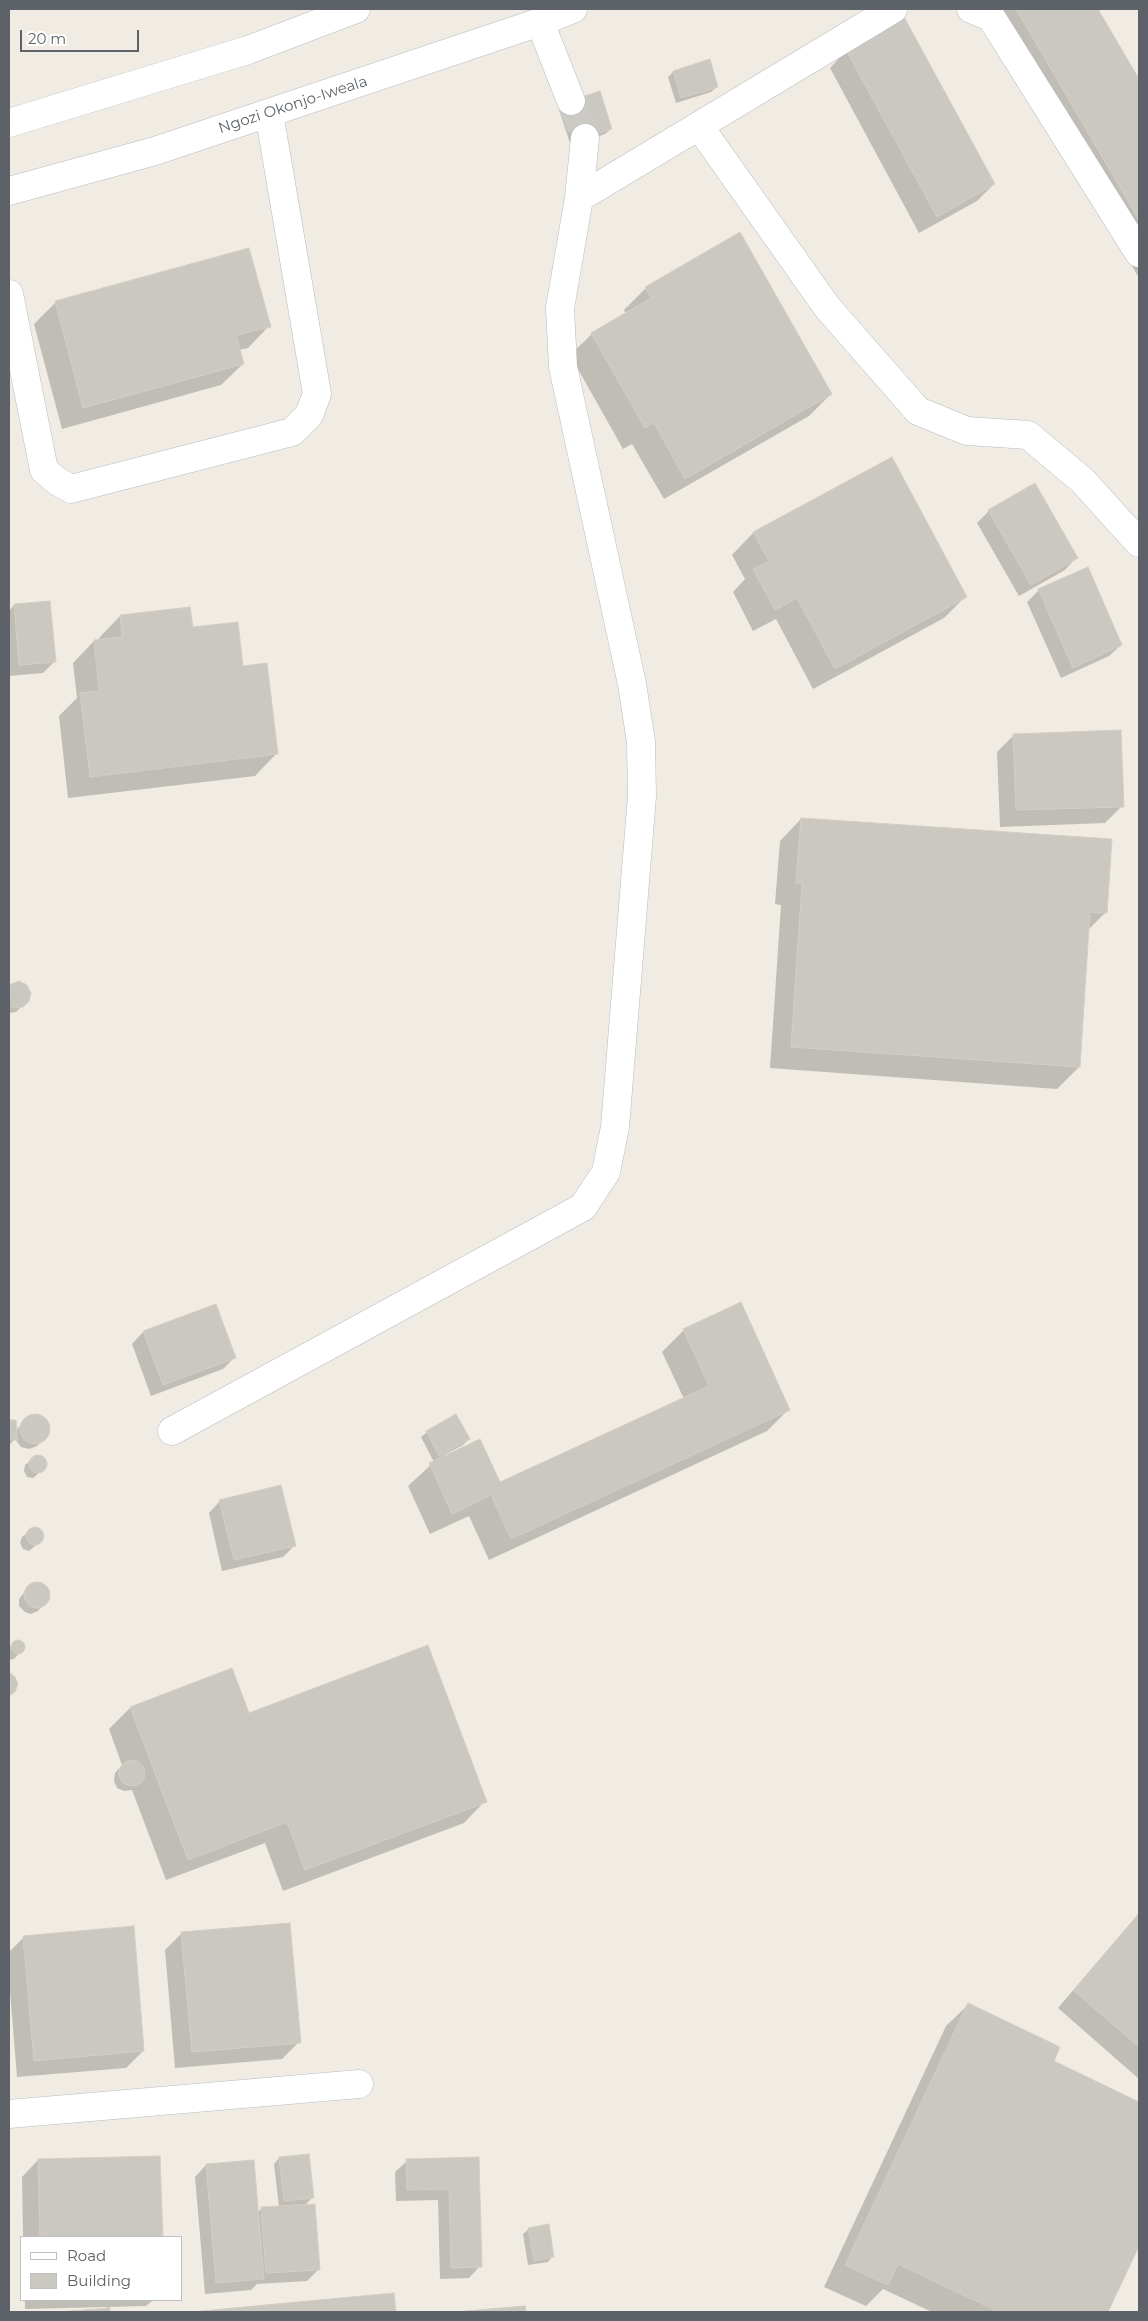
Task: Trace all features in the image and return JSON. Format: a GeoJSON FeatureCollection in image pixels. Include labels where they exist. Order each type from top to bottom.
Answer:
{"type":"FeatureCollection","features":[{"type":"Feature","properties":{"kind":"street"},"geometry":{"type":"LineString","coordinates":[[9,123],[248,50],[356,9]]}},
{"type":"Feature","properties":{"kind":"street","name":"Ngozi Okonjo-Iweala"},"geometry":{"type":"LineString","coordinates":[[9,191],[155,151],[574,9]]}},
{"type":"Feature","properties":{"kind":"street"},"geometry":{"type":"LineString","coordinates":[[579,198],[893,9]]}},
{"type":"Feature","properties":{"kind":"street"},"geometry":{"type":"LineString","coordinates":[[970,9],[991,17],[1139,253]]}},
{"type":"Feature","properties":{"kind":"street"},"geometry":{"type":"LineString","coordinates":[[540,22],[571,101]]}},
{"type":"Feature","properties":{"kind":"street"},"geometry":{"type":"LineString","coordinates":[[9,294],[44,470],[57,481],[71,488],[292,432],[309,414],[317,394],[269,113]]}},
{"type":"Feature","properties":{"kind":"street"},"geometry":{"type":"LineString","coordinates":[[699,126],[828,306],[918,411],[967,431],[1028,435],[1083,481],[1139,543]]}},
{"type":"Feature","properties":{"kind":"street"},"geometry":{"type":"LineString","coordinates":[[172,1431],[583,1207],[606,1172],[614,1127],[642,796],[641,751],[632,684],[563,367],[560,308],[579,198],[585,138]]}},
{"type":"Feature","properties":{"kind":"street"},"geometry":{"type":"LineString","coordinates":[[9,2114],[359,2084]]}},
{"type":"Feature","properties":{"kind":"building"},"geometry":{"type":"Polygon","coordinates":[[[1016,9],[1098,9],[1139,79],[1139,220],[1016,9]]]}},
{"type":"Feature","properties":{"kind":"building"},"geometry":{"type":"Polygon","coordinates":[[[904,17],[995,184],[937,217],[846,50],[904,17]]]}},
{"type":"Feature","properties":{"kind":"building"},"geometry":{"type":"Polygon","coordinates":[[[710,59],[718,87],[681,98],[673,71],[710,59]]]}},
{"type":"Feature","properties":{"kind":"building"},"geometry":{"type":"Polygon","coordinates":[[[600,91],[612,129],[576,141],[564,103],[600,91]]]}},
{"type":"Feature","properties":{"kind":"building"},"geometry":{"type":"Polygon","coordinates":[[[740,232],[832,394],[685,479],[654,423],[645,428],[591,333],[651,298],[645,287],[740,232]]]}},
{"type":"Feature","properties":{"kind":"building"},"geometry":{"type":"Polygon","coordinates":[[[249,248],[271,327],[236,335],[244,364],[83,408],[55,301],[249,248]]]}},
{"type":"Feature","properties":{"kind":"building"},"geometry":{"type":"Polygon","coordinates":[[[892,457],[967,597],[835,669],[797,598],[775,610],[753,569],[769,561],[753,532],[892,457]]]}},
{"type":"Feature","properties":{"kind":"building"},"geometry":{"type":"Polygon","coordinates":[[[1035,483],[1078,558],[1031,585],[988,510],[1035,483]]]}},
{"type":"Feature","properties":{"kind":"building"},"geometry":{"type":"Polygon","coordinates":[[[1088,567],[1122,645],[1073,668],[1038,589],[1088,567]]]}},
{"type":"Feature","properties":{"kind":"building"},"geometry":{"type":"Polygon","coordinates":[[[50,601],[56,662],[19,665],[14,604],[50,601]]]}},
{"type":"Feature","properties":{"kind":"building"},"geometry":{"type":"Polygon","coordinates":[[[190,607],[193,627],[238,622],[243,666],[267,663],[278,754],[90,777],[80,693],[99,691],[94,640],[122,637],[120,615],[190,607]]]}},
{"type":"Feature","properties":{"kind":"building"},"geometry":{"type":"Polygon","coordinates":[[[1121,730],[1124,807],[1016,810],[1013,734],[1121,730]]]}},
{"type":"Feature","properties":{"kind":"building"},"geometry":{"type":"Polygon","coordinates":[[[801,818],[1112,839],[1107,913],[1090,912],[1080,1067],[791,1047],[802,883],[796,883],[801,818]]]}},
{"type":"Feature","properties":{"kind":"building"},"geometry":{"type":"Polygon","coordinates":[[[19,981],[27,985],[31,993],[29,1001],[23,1007],[15,1008],[9,1005],[9,985],[19,981]]]}},
{"type":"Feature","properties":{"kind":"building"},"geometry":{"type":"Polygon","coordinates":[[[741,1302],[790,1410],[511,1539],[491,1495],[452,1514],[429,1463],[480,1439],[500,1482],[709,1386],[683,1329],[741,1302]]]}},
{"type":"Feature","properties":{"kind":"building"},"geometry":{"type":"Polygon","coordinates":[[[216,1304],[236,1358],[163,1385],[143,1331],[216,1304]]]}},
{"type":"Feature","properties":{"kind":"building"},"geometry":{"type":"Polygon","coordinates":[[[35,1414],[41,1415],[49,1423],[49,1435],[41,1443],[35,1444],[29,1443],[21,1435],[20,1429],[21,1423],[29,1415],[35,1414]]]}},
{"type":"Feature","properties":{"kind":"building"},"geometry":{"type":"Polygon","coordinates":[[[456,1414],[470,1439],[439,1456],[426,1431],[456,1414]]]}},
{"type":"Feature","properties":{"kind":"building"},"geometry":{"type":"Polygon","coordinates":[[[9,1420],[16,1420],[17,1440],[9,1440],[9,1420]]]}},
{"type":"Feature","properties":{"kind":"building"},"geometry":{"type":"Polygon","coordinates":[[[38,1455],[44,1458],[47,1464],[44,1470],[38,1473],[32,1470],[29,1464],[32,1458],[38,1455]]]}},
{"type":"Feature","properties":{"kind":"building"},"geometry":{"type":"Polygon","coordinates":[[[281,1485],[296,1546],[234,1560],[219,1500],[281,1485]]]}},
{"type":"Feature","properties":{"kind":"building"},"geometry":{"type":"Polygon","coordinates":[[[35,1527],[41,1530],[44,1536],[41,1542],[35,1545],[29,1542],[26,1536],[29,1530],[35,1527]]]}},
{"type":"Feature","properties":{"kind":"building"},"geometry":{"type":"Polygon","coordinates":[[[37,1582],[46,1586],[50,1595],[46,1604],[37,1608],[28,1604],[24,1595],[28,1586],[37,1582]]]}},
{"type":"Feature","properties":{"kind":"building"},"geometry":{"type":"Polygon","coordinates":[[[15,1640],[21,1640],[25,1647],[21,1654],[15,1654],[11,1650],[11,1644],[15,1640]]]}},
{"type":"Feature","properties":{"kind":"building"},"geometry":{"type":"Polygon","coordinates":[[[428,1645],[487,1802],[305,1870],[287,1822],[188,1860],[130,1707],[232,1668],[249,1713],[428,1645]]]}},
{"type":"Feature","properties":{"kind":"building"},"geometry":{"type":"Polygon","coordinates":[[[9,1672],[15,1677],[18,1684],[15,1692],[9,1696],[9,1672]]]}},
{"type":"Feature","properties":{"kind":"building"},"geometry":{"type":"Polygon","coordinates":[[[132,1760],[141,1764],[145,1773],[141,1782],[132,1786],[123,1782],[119,1773],[123,1764],[132,1760]]]}},
{"type":"Feature","properties":{"kind":"building"},"geometry":{"type":"Polygon","coordinates":[[[1139,1914],[1139,2047],[1074,1991],[1139,1914]]]}},
{"type":"Feature","properties":{"kind":"building"},"geometry":{"type":"Polygon","coordinates":[[[290,1923],[301,2043],[192,2052],[181,1932],[290,1923]]]}},
{"type":"Feature","properties":{"kind":"building"},"geometry":{"type":"Polygon","coordinates":[[[134,1926],[144,2051],[34,2061],[23,1936],[134,1926]]]}},
{"type":"Feature","properties":{"kind":"building"},"geometry":{"type":"Polygon","coordinates":[[[968,2003],[1060,2047],[1054,2061],[1139,2102],[1139,2246],[1108,2312],[999,2312],[898,2264],[888,2285],[845,2265],[968,2003]]]}},
{"type":"Feature","properties":{"kind":"building"},"geometry":{"type":"Polygon","coordinates":[[[309,2154],[314,2198],[284,2201],[279,2157],[309,2154]]]}},
{"type":"Feature","properties":{"kind":"building"},"geometry":{"type":"Polygon","coordinates":[[[160,2156],[163,2236],[40,2236],[38,2159],[160,2156]]]}},
{"type":"Feature","properties":{"kind":"building"},"geometry":{"type":"Polygon","coordinates":[[[479,2157],[482,2267],[451,2268],[449,2189],[407,2190],[406,2159],[479,2157]]]}},
{"type":"Feature","properties":{"kind":"building"},"geometry":{"type":"Polygon","coordinates":[[[254,2160],[264,2279],[216,2283],[206,2164],[254,2160]]]}},
{"type":"Feature","properties":{"kind":"building"},"geometry":{"type":"Polygon","coordinates":[[[315,2204],[320,2270],[266,2273],[261,2207],[315,2204]]]}},
{"type":"Feature","properties":{"kind":"building"},"geometry":{"type":"Polygon","coordinates":[[[549,2224],[554,2257],[534,2261],[528,2228],[549,2224]]]}},
{"type":"Feature","properties":{"kind":"building"},"geometry":{"type":"Polygon","coordinates":[[[394,2293],[396,2312],[191,2312],[394,2293]]]}},
{"type":"Feature","properties":{"kind":"building"},"geometry":{"type":"Polygon","coordinates":[[[525,2306],[526,2312],[454,2312],[525,2306]]]}},
{"type":"Feature","properties":{"kind":"building"},"geometry":{"type":"Polygon","coordinates":[[[110,2308],[110,2312],[58,2312],[110,2308]]]}},
{"type":"Feature","properties":{"kind":"tunnel"},"geometry":{"type":"LineString","coordinates":[[571,101],[585,138]]}}]}
